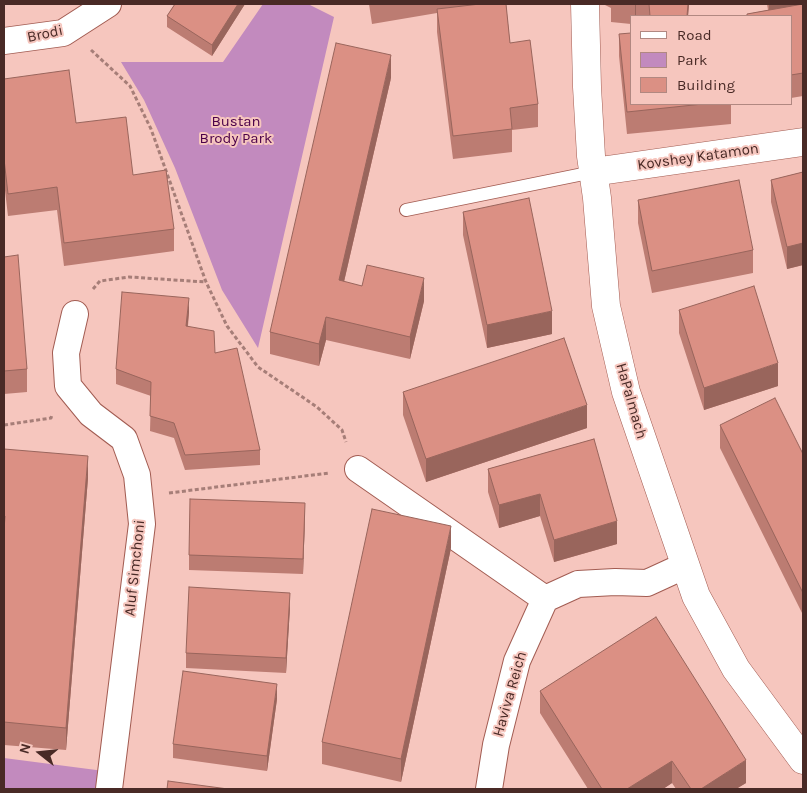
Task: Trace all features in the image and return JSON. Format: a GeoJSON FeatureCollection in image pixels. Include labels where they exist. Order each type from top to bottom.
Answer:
{"type":"FeatureCollection","features":[{"type":"Feature","properties":{"kind":"street","name":"Brodi"},"geometry":{"type":"LineString","coordinates":[[4,41],[63,33],[108,4]]}},
{"type":"Feature","properties":{"kind":"street","name":"HaPalmach"},"geometry":{"type":"LineString","coordinates":[[585,4],[592,172],[597,198],[606,306],[623,382],[684,566],[696,596],[736,669],[803,760]]}},
{"type":"Feature","properties":{"kind":"street","name":"Kovshey Katamon"},"geometry":{"type":"LineString","coordinates":[[592,172],[803,142]]}},
{"type":"Feature","properties":{"kind":"street"},"geometry":{"type":"LineString","coordinates":[[68,386],[66,353],[75,314]]}},
{"type":"Feature","properties":{"kind":"street","name":"Aluf Simchoni"},"geometry":{"type":"LineString","coordinates":[[68,386],[91,414],[124,439],[137,475],[142,524],[110,789]]}},
{"type":"Feature","properties":{"kind":"street"},"geometry":{"type":"LineString","coordinates":[[358,469],[545,599],[578,584],[647,583],[684,566]]}},
{"type":"Feature","properties":{"kind":"street","name":"Haviva Reich"},"geometry":{"type":"LineString","coordinates":[[489,789],[496,744],[517,661],[545,599]]}},
{"type":"Feature","properties":{"kind":"lane"},"geometry":{"type":"LineString","coordinates":[[406,210],[592,172]]}},
{"type":"Feature","properties":{"kind":"path"},"geometry":{"type":"LineString","coordinates":[[63,33],[95,52],[130,86],[151,129],[206,282],[228,326],[258,366],[317,407],[342,430],[358,469],[202,489]]}},
{"type":"Feature","properties":{"kind":"path"},"geometry":{"type":"LineString","coordinates":[[75,314],[100,281],[129,277],[206,282]]}},
{"type":"Feature","properties":{"kind":"path"},"geometry":{"type":"LineString","coordinates":[[4,425],[50,418],[68,386]]}},
{"type":"Feature","properties":{"kind":"green space","name":"Bustan Brody Park"},"geometry":{"type":"Polygon","coordinates":[[[263,4],[308,4],[334,17],[258,348],[222,290],[175,168],[144,100],[121,62],[223,62],[263,4]]]}},
{"type":"Feature","properties":{"kind":"green space"},"geometry":{"type":"Polygon","coordinates":[[[4,758],[104,771],[102,789],[4,789],[4,758]]]}},
{"type":"Feature","properties":{"kind":"building"},"geometry":{"type":"Polygon","coordinates":[[[175,4],[238,4],[212,45],[167,16],[175,4]]]}},
{"type":"Feature","properties":{"kind":"building"},"geometry":{"type":"Polygon","coordinates":[[[480,4],[506,4],[510,43],[530,40],[538,104],[510,108],[512,129],[453,136],[437,9],[480,4]]]}},
{"type":"Feature","properties":{"kind":"building"},"geometry":{"type":"Polygon","coordinates":[[[649,4],[688,4],[687,15],[650,15],[649,4]]]}},
{"type":"Feature","properties":{"kind":"building"},"geometry":{"type":"Polygon","coordinates":[[[803,4],[803,73],[792,75],[792,15],[747,14],[803,4]]]}},
{"type":"Feature","properties":{"kind":"building"},"geometry":{"type":"Polygon","coordinates":[[[630,33],[630,105],[694,105],[627,112],[619,34],[630,33]]]}},
{"type":"Feature","properties":{"kind":"building"},"geometry":{"type":"Polygon","coordinates":[[[336,43],[391,55],[339,280],[362,286],[367,265],[424,278],[410,337],[326,317],[319,344],[270,332],[336,43]]]}},
{"type":"Feature","properties":{"kind":"building"},"geometry":{"type":"Polygon","coordinates":[[[69,70],[76,123],[126,117],[133,175],[166,170],[174,229],[64,243],[57,187],[8,194],[4,159],[4,79],[69,70]]]}},
{"type":"Feature","properties":{"kind":"building"},"geometry":{"type":"Polygon","coordinates":[[[803,172],[803,243],[787,247],[771,180],[803,172]]]}},
{"type":"Feature","properties":{"kind":"building"},"geometry":{"type":"Polygon","coordinates":[[[739,180],[753,250],[652,271],[638,200],[739,180]]]}},
{"type":"Feature","properties":{"kind":"building"},"geometry":{"type":"Polygon","coordinates":[[[529,198],[552,311],[487,325],[463,212],[529,198]]]}},
{"type":"Feature","properties":{"kind":"building"},"geometry":{"type":"Polygon","coordinates":[[[18,255],[27,369],[4,371],[4,257],[18,255]]]}},
{"type":"Feature","properties":{"kind":"building"},"geometry":{"type":"Polygon","coordinates":[[[754,286],[778,363],[704,388],[679,310],[754,286]]]}},
{"type":"Feature","properties":{"kind":"building"},"geometry":{"type":"Polygon","coordinates":[[[122,292],[189,298],[186,326],[214,331],[215,353],[237,348],[260,450],[185,455],[174,423],[150,416],[151,382],[116,369],[122,292]]]}},
{"type":"Feature","properties":{"kind":"building"},"geometry":{"type":"Polygon","coordinates":[[[564,338],[587,405],[426,459],[403,392],[564,338]]]}},
{"type":"Feature","properties":{"kind":"building"},"geometry":{"type":"Polygon","coordinates":[[[775,398],[803,454],[803,593],[720,425],[775,398]]]}},
{"type":"Feature","properties":{"kind":"building"},"geometry":{"type":"Polygon","coordinates":[[[594,439],[617,521],[554,540],[540,494],[499,505],[488,469],[594,439]]]}},
{"type":"Feature","properties":{"kind":"building"},"geometry":{"type":"Polygon","coordinates":[[[4,449],[88,456],[66,728],[4,722],[4,449]]]}},
{"type":"Feature","properties":{"kind":"building"},"geometry":{"type":"Polygon","coordinates":[[[190,499],[305,503],[303,559],[189,555],[190,499]]]}},
{"type":"Feature","properties":{"kind":"building"},"geometry":{"type":"Polygon","coordinates":[[[372,509],[451,526],[401,759],[322,742],[372,509]]]}},
{"type":"Feature","properties":{"kind":"building"},"geometry":{"type":"Polygon","coordinates":[[[189,587],[290,593],[286,658],[186,653],[189,587]]]}},
{"type":"Feature","properties":{"kind":"building"},"geometry":{"type":"Polygon","coordinates":[[[656,617],[746,760],[701,789],[691,789],[672,761],[627,789],[602,789],[540,691],[656,617]]]}},
{"type":"Feature","properties":{"kind":"building"},"geometry":{"type":"Polygon","coordinates":[[[183,671],[277,684],[267,756],[173,744],[183,671]]]}},
{"type":"Feature","properties":{"kind":"building"},"geometry":{"type":"Polygon","coordinates":[[[168,781],[228,789],[167,789],[168,781]]]}}]}
